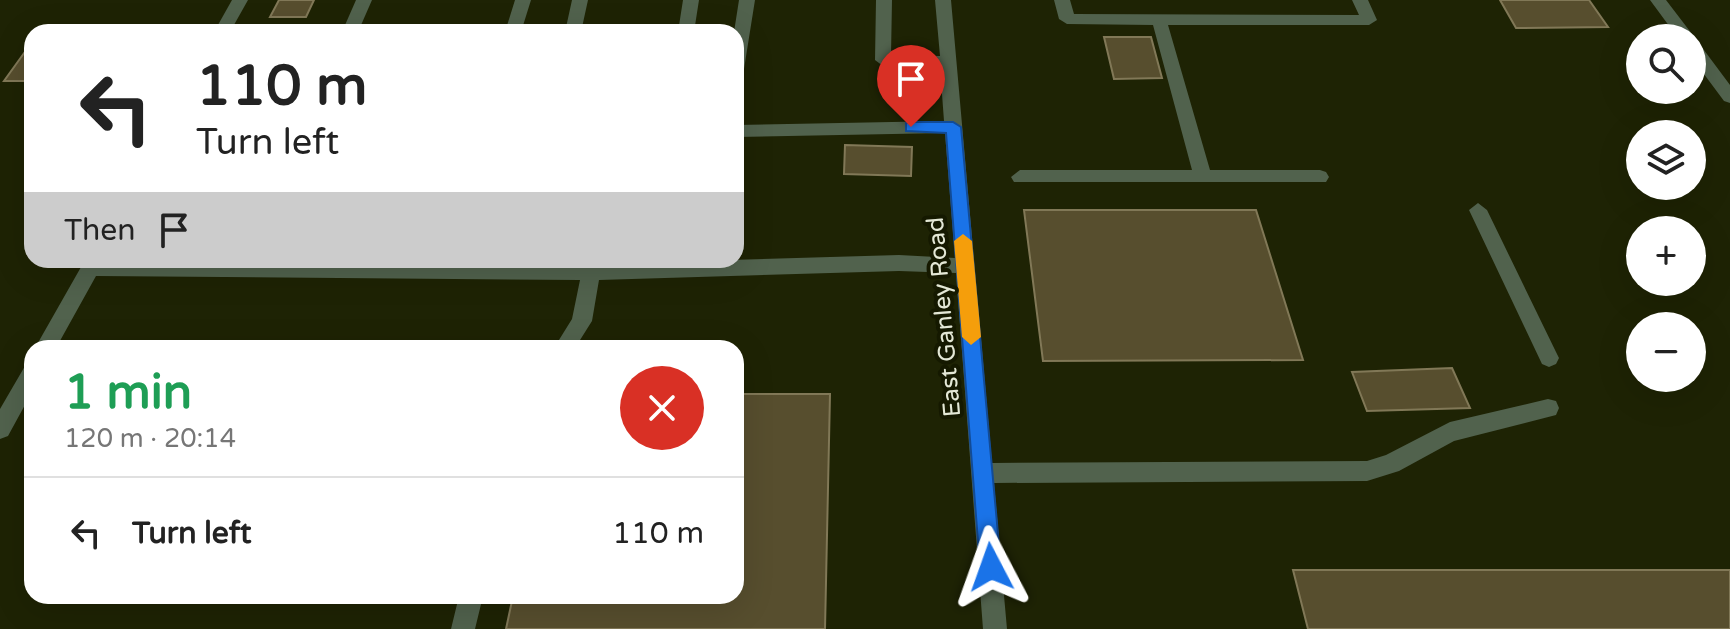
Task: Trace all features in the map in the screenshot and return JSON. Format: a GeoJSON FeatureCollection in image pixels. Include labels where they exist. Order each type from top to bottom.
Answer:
{"type":"FeatureCollection","features":[{"type":"Feature","properties":{"kind":"street"},"geometry":{"type":"LineString","coordinates":[[226,24],[240,0]]}},
{"type":"Feature","properties":{"kind":"street"},"geometry":{"type":"LineString","coordinates":[[354,24],[364,0]]}},
{"type":"Feature","properties":{"kind":"street"},"geometry":{"type":"LineString","coordinates":[[516,24],[523,0]]}},
{"type":"Feature","properties":{"kind":"street"},"geometry":{"type":"LineString","coordinates":[[575,24],[580,0]]}},
{"type":"Feature","properties":{"kind":"street"},"geometry":{"type":"LineString","coordinates":[[687,24],[691,0]]}},
{"type":"Feature","properties":{"kind":"street"},"geometry":{"type":"LineString","coordinates":[[743,24],[747,0]]}},
{"type":"Feature","properties":{"kind":"street"},"geometry":{"type":"LineString","coordinates":[[884,0],[883,60],[948,62]]}},
{"type":"Feature","properties":{"kind":"street","name":"East Ganley Road"},"geometry":{"type":"LineString","coordinates":[[943,0],[995,629]]}},
{"type":"Feature","properties":{"kind":"street"},"geometry":{"type":"LineString","coordinates":[[1062,0],[1067,19],[1369,20],[1360,0]]}},
{"type":"Feature","properties":{"kind":"street"},"geometry":{"type":"LineString","coordinates":[[1658,0],[1676,24]]}},
{"type":"Feature","properties":{"kind":"street"},"geometry":{"type":"LineString","coordinates":[[1159,20],[1203,177]]}},
{"type":"Feature","properties":{"kind":"street"},"geometry":{"type":"LineString","coordinates":[[1706,65],[1730,97]]}},
{"type":"Feature","properties":{"kind":"street"},"geometry":{"type":"LineString","coordinates":[[744,131],[953,127]]}},
{"type":"Feature","properties":{"kind":"street"},"geometry":{"type":"LineString","coordinates":[[1020,177],[1320,177]]}},
{"type":"Feature","properties":{"kind":"street"},"geometry":{"type":"LineString","coordinates":[[1478,210],[1549,358]]}},
{"type":"Feature","properties":{"kind":"street"},"geometry":{"type":"LineString","coordinates":[[744,264],[899,263],[965,266]]}},
{"type":"Feature","properties":{"kind":"street"},"geometry":{"type":"LineString","coordinates":[[50,340],[91,268]]}},
{"type":"Feature","properties":{"kind":"street"},"geometry":{"type":"LineString","coordinates":[[414,268],[591,272],[622,268]]}},
{"type":"Feature","properties":{"kind":"street"},"geometry":{"type":"LineString","coordinates":[[569,340],[582,321],[591,272]]}},
{"type":"Feature","properties":{"kind":"street"},"geometry":{"type":"LineString","coordinates":[[1,426],[24,386]]}},
{"type":"Feature","properties":{"kind":"street"},"geometry":{"type":"LineString","coordinates":[[983,473],[1367,471],[1391,464],[1450,432],[1548,408]]}},
{"type":"Feature","properties":{"kind":"street"},"geometry":{"type":"LineString","coordinates":[[463,629],[469,604]]}},
{"type":"Feature","properties":{"kind":"building"},"geometry":{"type":"Polygon","coordinates":[[[279,0],[314,0],[306,17],[270,17],[279,0]]]}},
{"type":"Feature","properties":{"kind":"building"},"geometry":{"type":"Polygon","coordinates":[[[1500,0],[1589,0],[1608,27],[1516,28],[1500,0]]]}},
{"type":"Feature","properties":{"kind":"building"},"geometry":{"type":"Polygon","coordinates":[[[1104,37],[1151,37],[1162,78],[1114,79],[1104,37]]]}},
{"type":"Feature","properties":{"kind":"building"},"geometry":{"type":"Polygon","coordinates":[[[24,53],[24,81],[4,81],[24,53]]]}},
{"type":"Feature","properties":{"kind":"building"},"geometry":{"type":"Polygon","coordinates":[[[845,145],[912,147],[911,176],[844,174],[845,145]]]}},
{"type":"Feature","properties":{"kind":"building"},"geometry":{"type":"Polygon","coordinates":[[[1024,210],[1256,210],[1303,360],[1043,361],[1024,210]]]}},
{"type":"Feature","properties":{"kind":"building"},"geometry":{"type":"Polygon","coordinates":[[[1452,368],[1470,408],[1367,411],[1352,372],[1452,368]]]}},
{"type":"Feature","properties":{"kind":"building"},"geometry":{"type":"Polygon","coordinates":[[[744,394],[830,394],[825,629],[506,629],[511,604],[744,604],[744,394]]]}},
{"type":"Feature","properties":{"kind":"building"},"geometry":{"type":"Polygon","coordinates":[[[1293,570],[1730,570],[1730,629],[1308,629],[1293,570]]]}},
{"type":"Feature","properties":{"kind":"slow traffic"},"geometry":{"type":"LineString","coordinates":[[963,241],[971,337]]}},
{"type":"Feature","properties":{"kind":"route"},"geometry":{"type":"LineString","coordinates":[[911,127],[953,127],[991,567]]}}]}
